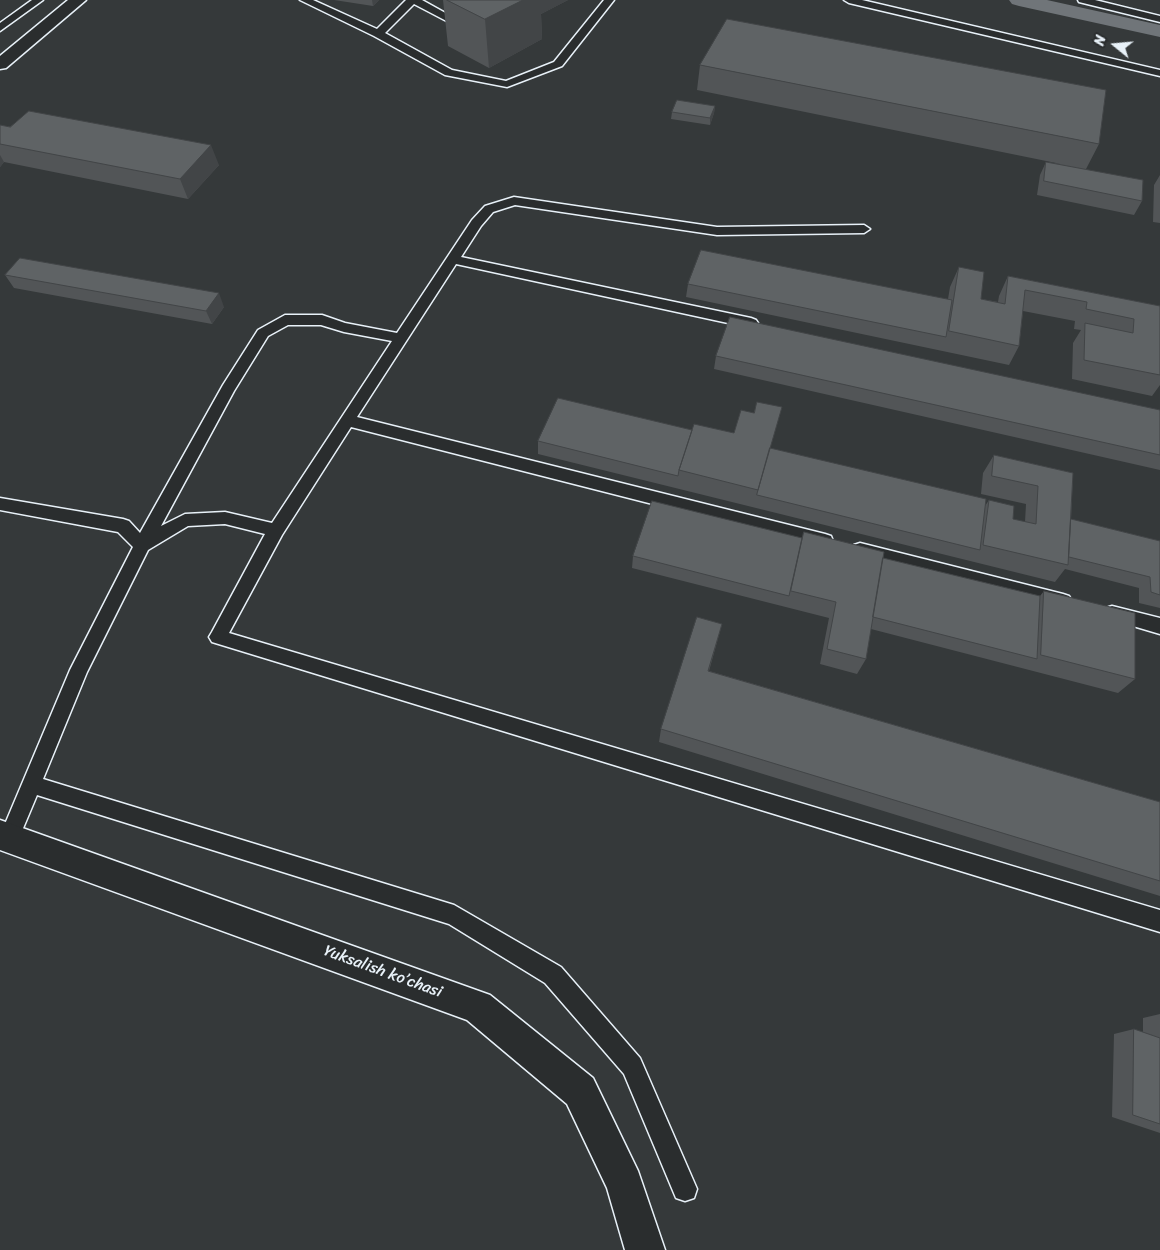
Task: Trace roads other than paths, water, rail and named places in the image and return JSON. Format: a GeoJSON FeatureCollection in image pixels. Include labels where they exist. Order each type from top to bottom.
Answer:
{"type":"FeatureCollection","features":[{"type":"Feature","properties":{"kind":"street"},"geometry":{"type":"LineString","coordinates":[[0,64],[78,0]]}},
{"type":"Feature","properties":{"kind":"street","name":"Yuksalish ko’chasi"},"geometry":{"type":"LineString","coordinates":[[4,837],[478,1006],[580,1091],[625,1184],[646,1250]]}},
{"type":"Feature","properties":{"kind":"lane"},"geometry":{"type":"LineString","coordinates":[[0,28],[38,0]]}},
{"type":"Feature","properties":{"kind":"lane"},"geometry":{"type":"LineString","coordinates":[[305,0],[378,34],[449,73],[507,84],[558,64],[609,0]]}},
{"type":"Feature","properties":{"kind":"lane"},"geometry":{"type":"LineString","coordinates":[[378,34],[413,0],[462,25]]}},
{"type":"Feature","properties":{"kind":"lane"},"geometry":{"type":"LineString","coordinates":[[849,0],[1160,73]]}},
{"type":"Feature","properties":{"kind":"lane"},"geometry":{"type":"LineString","coordinates":[[1083,0],[1160,19]]}},
{"type":"Feature","properties":{"kind":"lane"},"geometry":{"type":"LineString","coordinates":[[864,229],[717,231],[514,201],[489,209],[476,222],[276,530],[218,637],[1160,922]]}},
{"type":"Feature","properties":{"kind":"lane"},"geometry":{"type":"LineString","coordinates":[[452,259],[762,326]]}},
{"type":"Feature","properties":{"kind":"lane"},"geometry":{"type":"LineString","coordinates":[[4,837],[31,784],[78,670],[142,545],[228,388],[263,333],[285,320],[322,320],[344,327],[400,338]]}},
{"type":"Feature","properties":{"kind":"lane"},"geometry":{"type":"LineString","coordinates":[[347,420],[1160,626]]}},
{"type":"Feature","properties":{"kind":"lane"},"geometry":{"type":"LineString","coordinates":[[0,504],[122,526],[142,545]]}},
{"type":"Feature","properties":{"kind":"lane"},"geometry":{"type":"LineString","coordinates":[[142,545],[185,520],[225,518],[276,530]]}},
{"type":"Feature","properties":{"kind":"lane"},"geometry":{"type":"LineString","coordinates":[[31,784],[454,915],[553,975],[632,1066],[685,1189]]}},
{"type":"Feature","properties":{"kind":"waterway"},"geometry":{"type":"LineString","coordinates":[[1019,0],[1160,31]]}}]}
